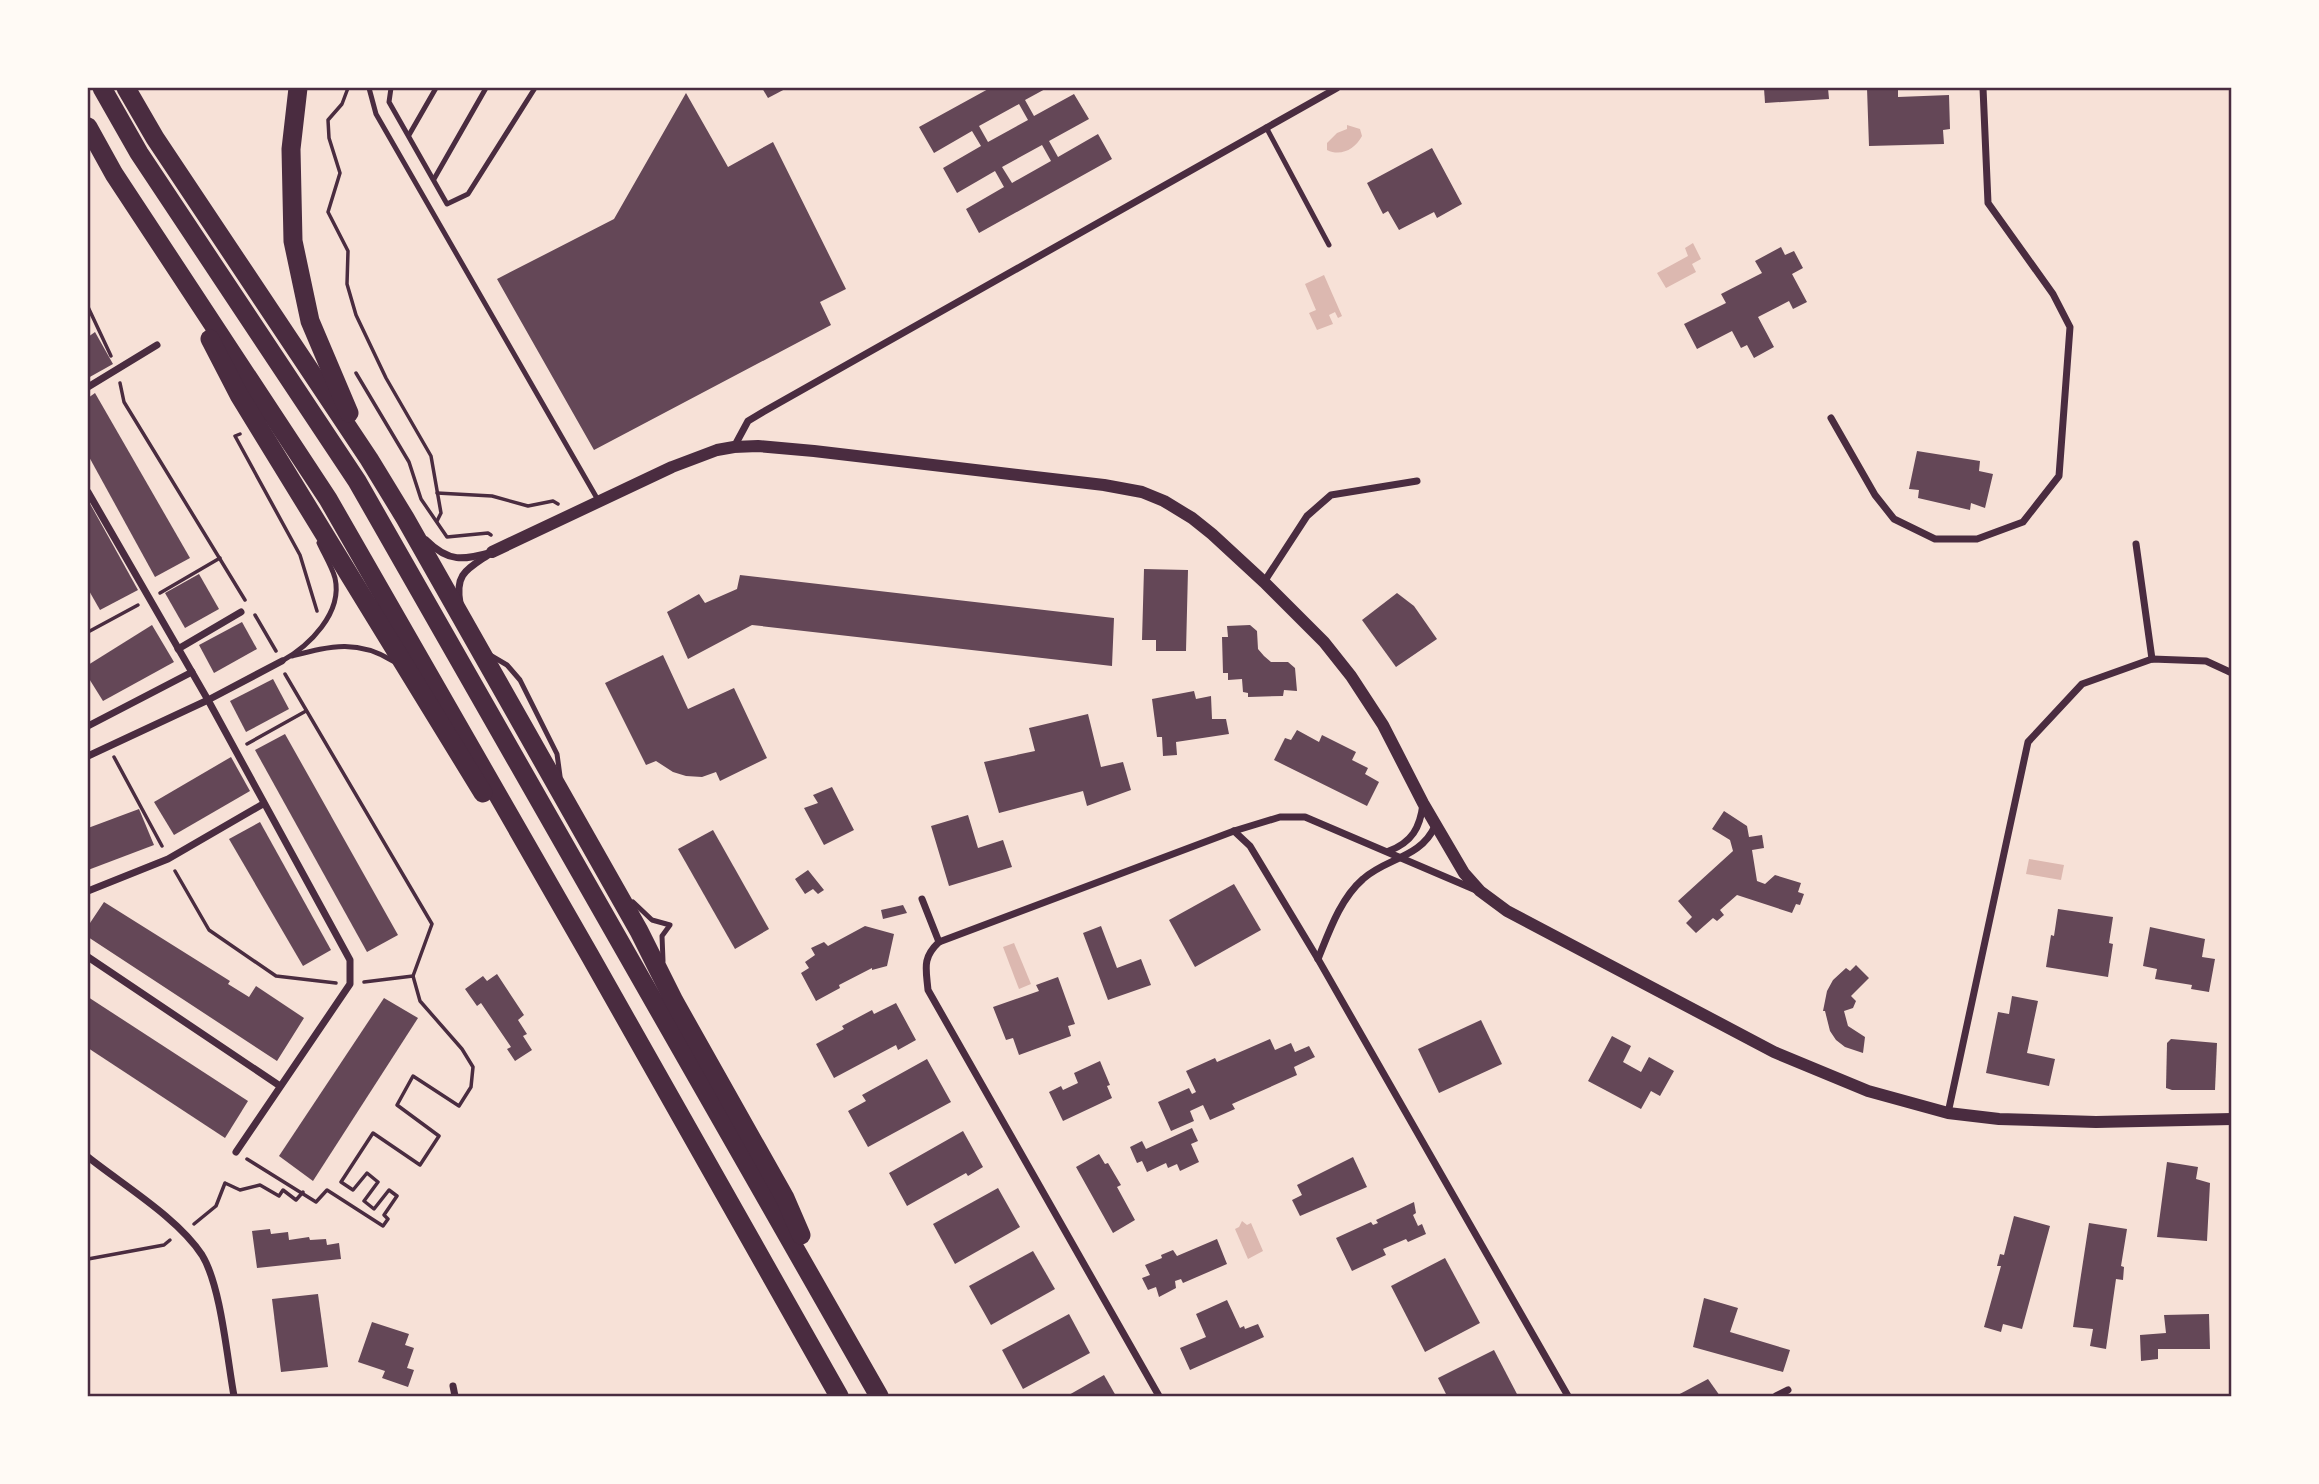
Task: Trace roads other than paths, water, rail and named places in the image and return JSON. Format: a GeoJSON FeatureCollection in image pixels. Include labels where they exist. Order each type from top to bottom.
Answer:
{"type":"FeatureCollection","features":[{"type":"Feature","properties":{"kind":"highway"},"geometry":{"type":"LineString","coordinates":[[103,88],[139,153],[358,481],[879,1396]]}},
{"type":"Feature","properties":{"kind":"highway"},"geometry":{"type":"LineString","coordinates":[[126,88],[155,138],[369,459],[405,518],[562,793],[674,1001],[785,1198],[835,1317]]}},
{"type":"Feature","properties":{"kind":"highway"},"geometry":{"type":"LineString","coordinates":[[298,88],[290,149],[293,241],[310,321],[369,459]]}},
{"type":"Feature","properties":{"kind":"highway"},"geometry":{"type":"LineString","coordinates":[[88,127],[114,174],[328,499],[839,1396]]}},
{"type":"Feature","properties":{"kind":"highway"},"geometry":{"type":"LineString","coordinates":[[88,141],[114,174]]}},
{"type":"Feature","properties":{"kind":"highway"},"geometry":{"type":"LineString","coordinates":[[161,245],[239,395],[456,752],[589,954]]}},
{"type":"Feature","properties":{"kind":"street"},"geometry":{"type":"LineString","coordinates":[[734,447],[748,421],[762,412],[1337,88]]}},
{"type":"Feature","properties":{"kind":"street"},"geometry":{"type":"LineString","coordinates":[[1832,418],[1875,495],[1894,519],[1935,539],[1977,539],[2023,522],[2059,476],[2070,327],[2053,294],[1987,203],[1983,88]]}},
{"type":"Feature","properties":{"kind":"street"},"geometry":{"type":"LineString","coordinates":[[88,387],[157,345]]}},
{"type":"Feature","properties":{"kind":"street"},"geometry":{"type":"LineString","coordinates":[[405,518],[436,550],[454,559],[468,558],[498,549],[698,456],[734,447],[758,446],[1104,485],[1142,492],[1164,501],[1212,534],[1324,642],[1351,676],[1383,725],[1423,803],[1464,873],[1480,891],[1507,911],[1774,1052],[1868,1091],[1948,1113],[2028,1121],[2231,1119]]}},
{"type":"Feature","properties":{"kind":"street"},"geometry":{"type":"LineString","coordinates":[[1264,582],[1307,516],[1331,495],[1417,481]]}},
{"type":"Feature","properties":{"kind":"street"},"geometry":{"type":"LineString","coordinates":[[88,492],[208,700],[350,960],[350,984],[236,1152]]}},
{"type":"Feature","properties":{"kind":"street"},"geometry":{"type":"LineString","coordinates":[[2136,544],[2152,659]]}},
{"type":"Feature","properties":{"kind":"street"},"geometry":{"type":"LineString","coordinates":[[464,621],[459,592],[461,575],[498,549]]}},
{"type":"Feature","properties":{"kind":"street"},"geometry":{"type":"LineString","coordinates":[[178,649],[241,612]]}},
{"type":"Feature","properties":{"kind":"street"},"geometry":{"type":"LineString","coordinates":[[88,757],[208,700],[286,659]]}},
{"type":"Feature","properties":{"kind":"street"},"geometry":{"type":"LineString","coordinates":[[1948,1113],[2028,742],[2082,684],[2152,659],[2206,661],[2231,673]]}},
{"type":"Feature","properties":{"kind":"street"},"geometry":{"type":"LineString","coordinates":[[88,726],[192,672]]}},
{"type":"Feature","properties":{"kind":"street"},"geometry":{"type":"LineString","coordinates":[[1389,851],[1408,841],[1416,831],[1423,803]]}},
{"type":"Feature","properties":{"kind":"street"},"geometry":{"type":"LineString","coordinates":[[88,891],[168,859],[263,804]]}},
{"type":"Feature","properties":{"kind":"street"},"geometry":{"type":"LineString","coordinates":[[1159,1396],[928,990],[926,959],[930,951],[939,942],[1234,831],[1280,817],[1305,817],[1480,891]]}},
{"type":"Feature","properties":{"kind":"street"},"geometry":{"type":"LineString","coordinates":[[1318,959],[1332,925],[1354,888],[1370,873],[1416,850],[1426,842],[1436,825]]}},
{"type":"Feature","properties":{"kind":"street"},"geometry":{"type":"LineString","coordinates":[[1234,831],[1250,846],[1318,959],[1568,1396]]}},
{"type":"Feature","properties":{"kind":"street"},"geometry":{"type":"LineString","coordinates":[[922,899],[939,942]]}},
{"type":"Feature","properties":{"kind":"street"},"geometry":{"type":"LineString","coordinates":[[88,957],[280,1086]]}},
{"type":"Feature","properties":{"kind":"street"},"geometry":{"type":"LineString","coordinates":[[88,1157],[184,1231],[203,1257],[215,1286],[234,1396]]}},
{"type":"Feature","properties":{"kind":"street"},"geometry":{"type":"LineString","coordinates":[[453,1386],[455,1396]]}},
{"type":"Feature","properties":{"kind":"street"},"geometry":{"type":"LineString","coordinates":[[1776,1396],[1788,1390]]}},
{"type":"Feature","properties":{"kind":"lane"},"geometry":{"type":"LineString","coordinates":[[290,149],[305,88]]}},
{"type":"Feature","properties":{"kind":"lane"},"geometry":{"type":"LineString","coordinates":[[369,88],[376,114],[598,502]]}},
{"type":"Feature","properties":{"kind":"lane"},"geometry":{"type":"LineString","coordinates":[[391,88],[389,102],[447,204],[468,194],[535,88]]}},
{"type":"Feature","properties":{"kind":"lane"},"geometry":{"type":"LineString","coordinates":[[409,135],[436,88]]}},
{"type":"Feature","properties":{"kind":"lane"},"geometry":{"type":"LineString","coordinates":[[434,179],[486,88]]}},
{"type":"Feature","properties":{"kind":"lane"},"geometry":{"type":"LineString","coordinates":[[1266,127],[1329,245]]}},
{"type":"Feature","properties":{"kind":"lane"},"geometry":{"type":"LineString","coordinates":[[291,480],[313,529]]}},
{"type":"Feature","properties":{"kind":"lane"},"geometry":{"type":"LineString","coordinates":[[286,659],[322,627],[331,611],[335,596],[335,579],[319,542]]}},
{"type":"Feature","properties":{"kind":"lane"},"geometry":{"type":"LineString","coordinates":[[286,659],[334,646],[355,646],[372,650],[406,671]]}},
{"type":"Feature","properties":{"kind":"lane"},"geometry":{"type":"LineString","coordinates":[[601,864],[619,878]]}},
{"type":"Feature","properties":{"kind":"lane"},"geometry":{"type":"LineString","coordinates":[[631,897],[636,907],[652,920],[670,925],[663,936],[661,957],[674,1001]]}}]}
